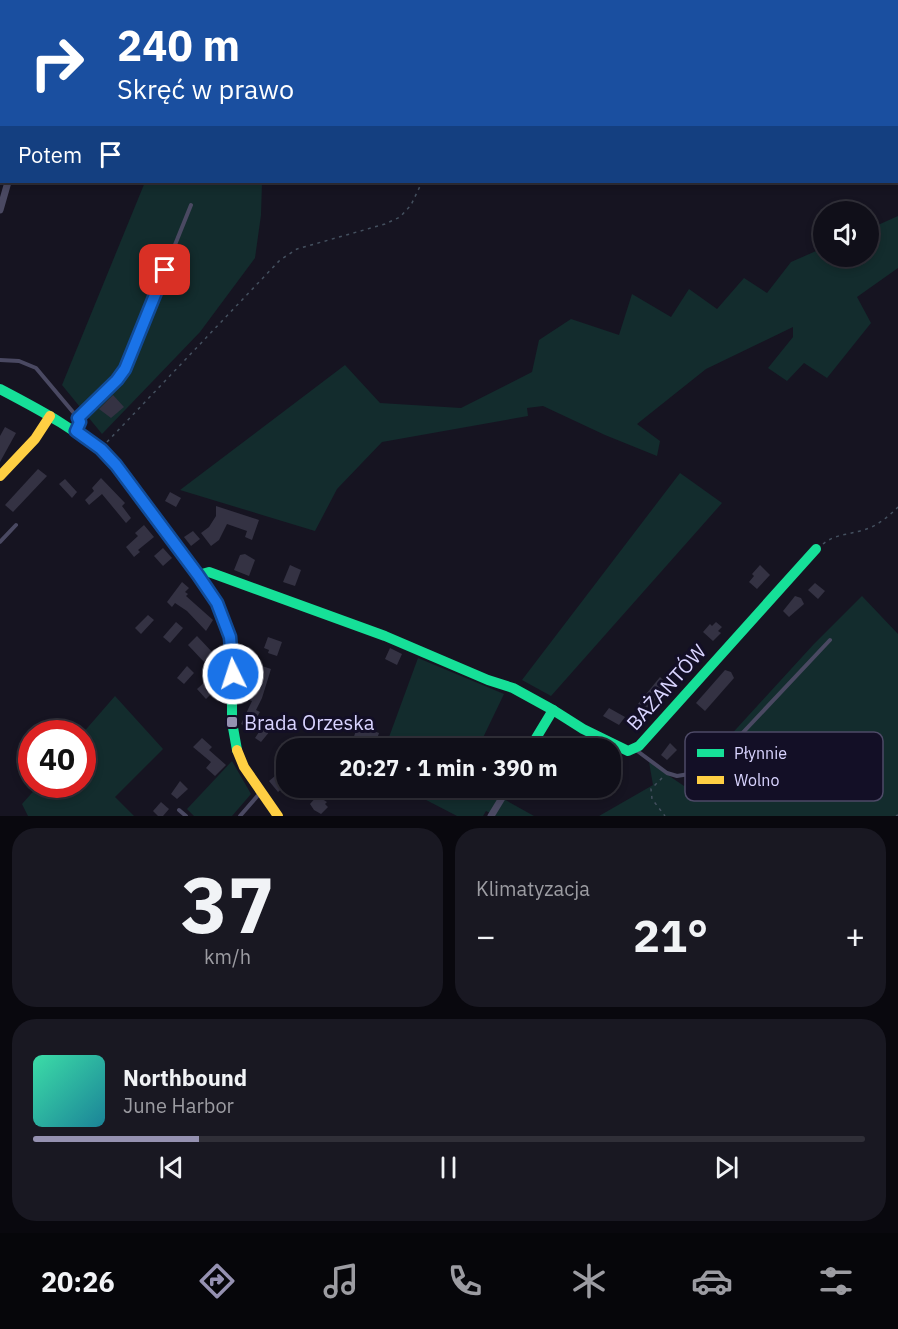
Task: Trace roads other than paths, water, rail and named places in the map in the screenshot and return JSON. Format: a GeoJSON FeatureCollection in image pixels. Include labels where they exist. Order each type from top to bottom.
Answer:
{"type":"FeatureCollection","features":[{"type":"Feature","properties":{"kind":"street"},"geometry":{"type":"LineString","coordinates":[[0,210],[8,183]]}},
{"type":"Feature","properties":{"kind":"street"},"geometry":{"type":"LineString","coordinates":[[0,389],[76,431],[101,449],[116,465],[217,603],[230,637],[233,660],[232,722],[235,743],[244,767],[278,816]]}},
{"type":"Feature","properties":{"kind":"street"},"geometry":{"type":"LineString","coordinates":[[0,476],[35,439],[50,416]]}},
{"type":"Feature","properties":{"kind":"street","name":"BAŻANTÓW"},"geometry":{"type":"LineString","coordinates":[[198,575],[209,572],[385,636],[488,680],[513,688],[628,751],[639,746],[816,549]]}},
{"type":"Feature","properties":{"kind":"street"},"geometry":{"type":"LineString","coordinates":[[536,738],[553,710]]}},
{"type":"Feature","properties":{"kind":"street"},"geometry":{"type":"LineString","coordinates":[[491,816],[502,798]]}},
{"type":"Feature","properties":{"kind":"lane"},"geometry":{"type":"LineString","coordinates":[[78,418],[117,380],[125,369],[191,205]]}},
{"type":"Feature","properties":{"kind":"lane"},"geometry":{"type":"LineString","coordinates":[[0,360],[19,361],[42,373],[78,418],[80,422],[76,431]]}},
{"type":"Feature","properties":{"kind":"lane"},"geometry":{"type":"LineString","coordinates":[[0,542],[16,525]]}},
{"type":"Feature","properties":{"kind":"lane"},"geometry":{"type":"LineString","coordinates":[[743,732],[830,640]]}},
{"type":"Feature","properties":{"kind":"lane"},"geometry":{"type":"LineString","coordinates":[[633,748],[667,773],[676,776],[685,775]]}},
{"type":"Feature","properties":{"kind":"lane"},"geometry":{"type":"LineString","coordinates":[[240,816],[260,792]]}},
{"type":"Feature","properties":{"kind":"lane"},"geometry":{"type":"LineString","coordinates":[[179,810],[186,816]]}},
{"type":"Feature","properties":{"kind":"place","name":"Brada Orzeska"},"geometry":{"type":"Point","coordinates":[232,722]}}]}
